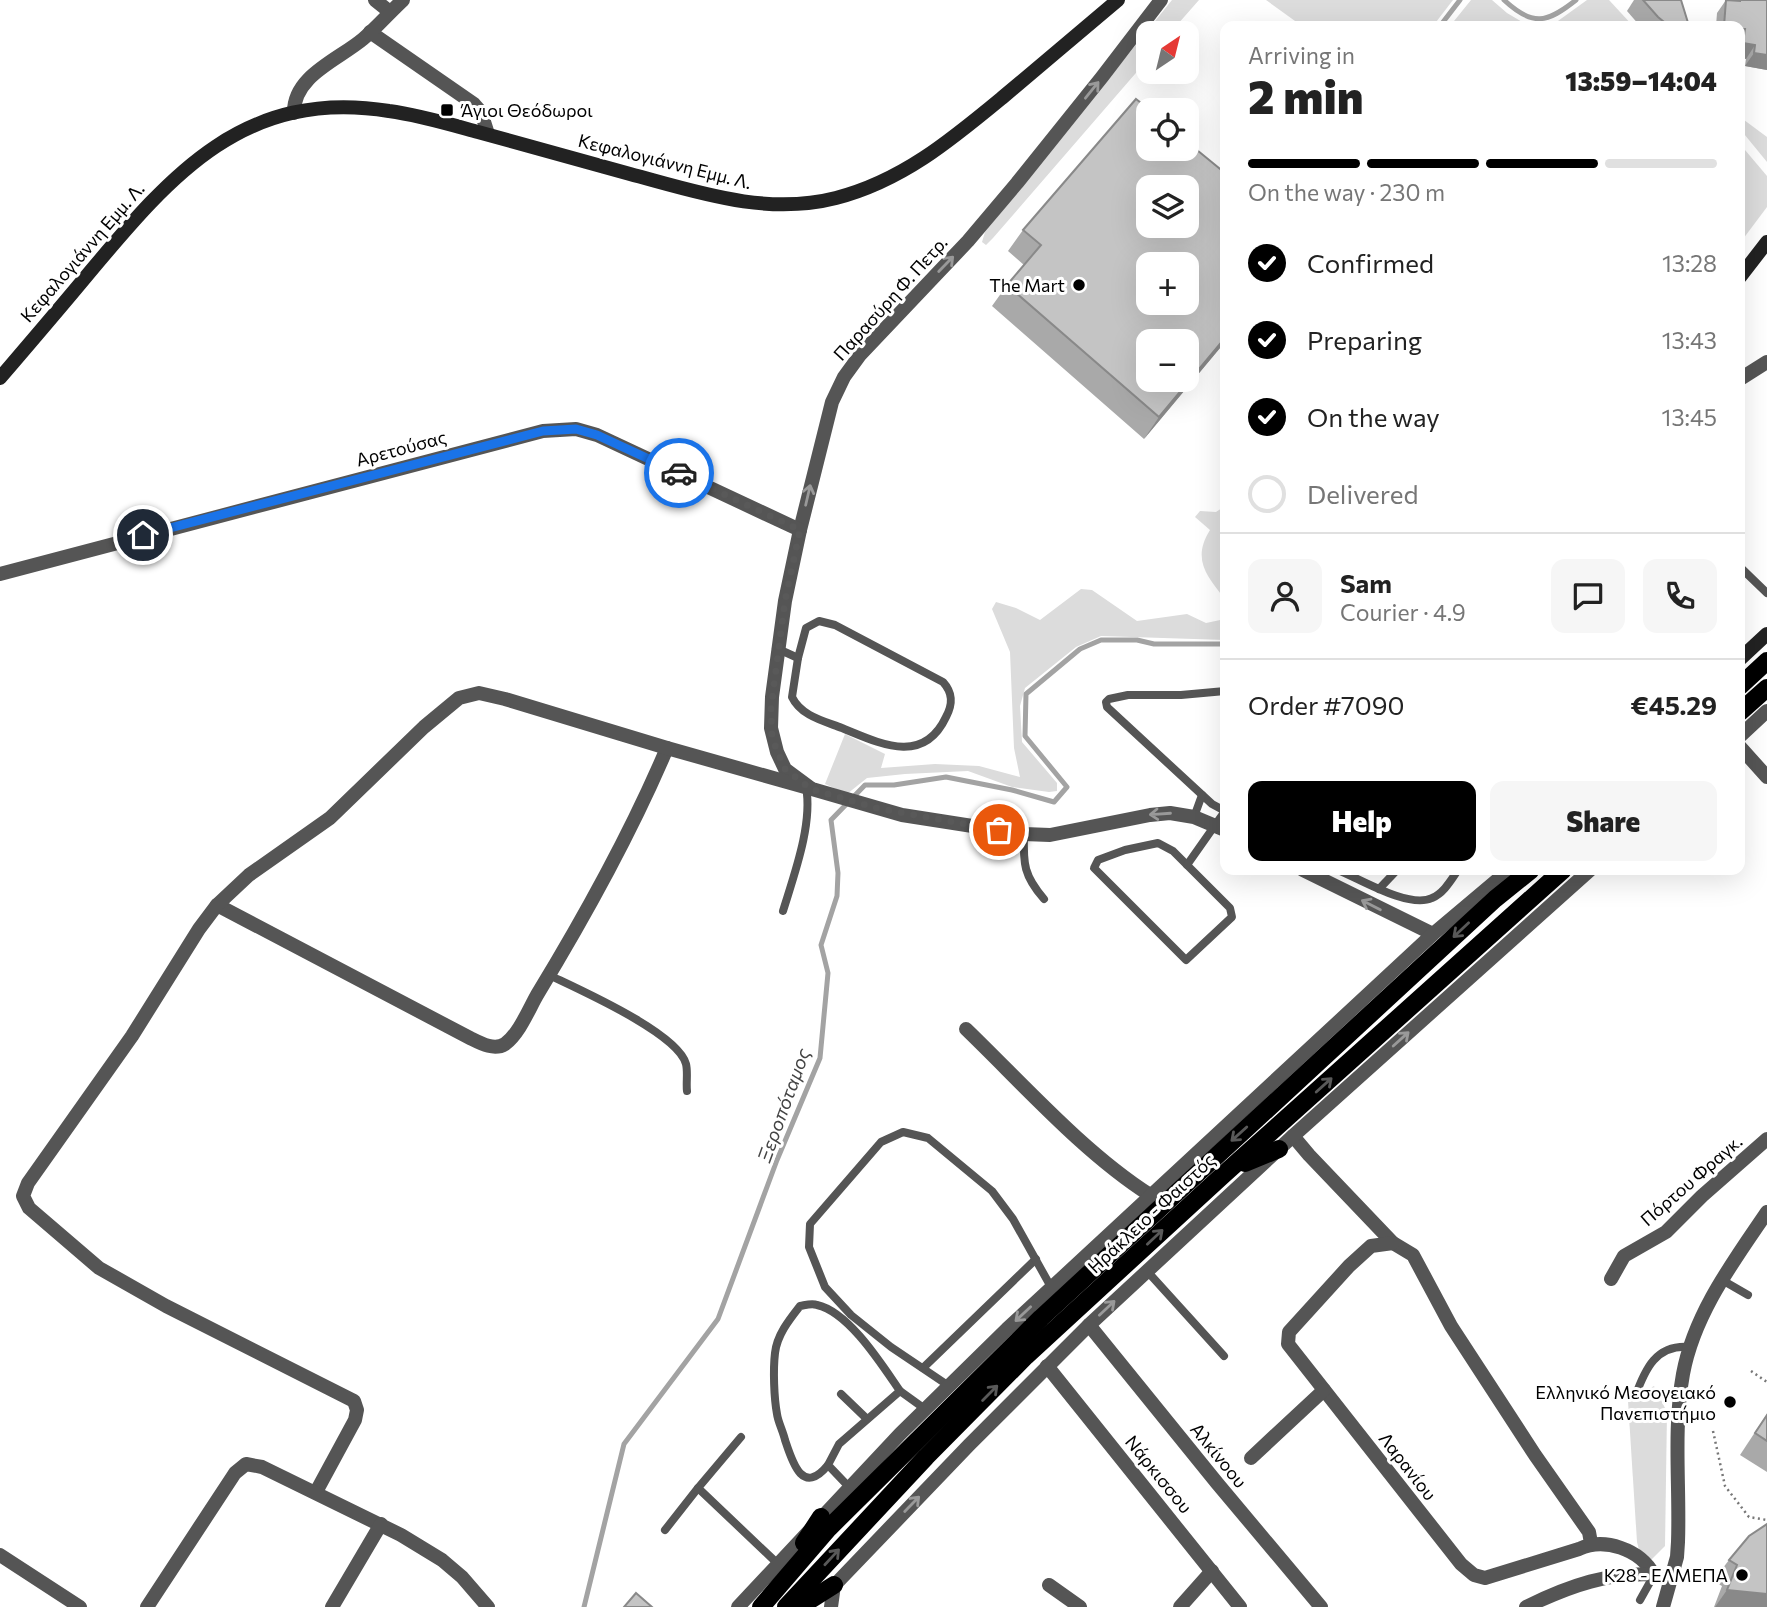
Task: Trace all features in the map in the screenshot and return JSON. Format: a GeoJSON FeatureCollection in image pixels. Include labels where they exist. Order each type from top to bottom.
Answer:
{"type":"FeatureCollection","features":[{"type":"Feature","properties":{"kind":"main road","name":"Κεφαλογιάννη Εμμ. Λ."},"geometry":{"type":"LineString","coordinates":[[2,373],[121,234],[175,177],[201,155],[231,136],[254,126],[294,113],[343,108],[389,111],[488,134],[722,198],[777,205],[832,199],[877,185],[921,161],[983,114],[1118,0]]}},
{"type":"Feature","properties":{"kind":"main road"},"geometry":{"type":"LineString","coordinates":[[1745,271],[1767,242]]}},
{"type":"Feature","properties":{"kind":"main road"},"geometry":{"type":"LineString","coordinates":[[1745,654],[1767,634]]}},
{"type":"Feature","properties":{"kind":"main road"},"geometry":{"type":"LineString","coordinates":[[1745,681],[1767,661]]}},
{"type":"Feature","properties":{"kind":"main road"},"geometry":{"type":"LineString","coordinates":[[1745,708],[1767,688]]}},
{"type":"Feature","properties":{"kind":"main road","name":"Ηράκλειο - Φαιστός"},"geometry":{"type":"LineString","coordinates":[[761,1607],[783,1569],[829,1528],[1041,1318],[1495,899],[1525,875]]}},
{"type":"Feature","properties":{"kind":"main road","name":"Ηράκλειο - Φαιστός"},"geometry":{"type":"LineString","coordinates":[[786,1607],[926,1457],[1026,1356],[1557,875]]}},
{"type":"Feature","properties":{"kind":"main road"},"geometry":{"type":"LineString","coordinates":[[1334,1028],[1374,1010]]}},
{"type":"Feature","properties":{"kind":"main road"},"geometry":{"type":"LineString","coordinates":[[1223,1175],[1279,1149]]}},
{"type":"Feature","properties":{"kind":"main road"},"geometry":{"type":"LineString","coordinates":[[783,1569],[821,1517]]}},
{"type":"Feature","properties":{"kind":"main road"},"geometry":{"type":"LineString","coordinates":[[799,1607],[834,1585]]}},
{"type":"Feature","properties":{"kind":"street"},"geometry":{"type":"LineString","coordinates":[[375,0],[390,12]]}},
{"type":"Feature","properties":{"kind":"street"},"geometry":{"type":"LineString","coordinates":[[294,113],[298,93],[310,77],[370,32],[402,0]]}},
{"type":"Feature","properties":{"kind":"street","name":"Παρασύρη Φ. Πετρ."},"geometry":{"type":"LineString","coordinates":[[1161,0],[1009,193],[968,241],[860,355],[832,402],[800,530],[775,648],[772,738],[785,769],[809,788],[902,815],[1024,834],[1061,834],[1159,813],[1194,817],[1220,828]]}},
{"type":"Feature","properties":{"kind":"street"},"geometry":{"type":"LineString","coordinates":[[370,32],[474,104],[481,112],[488,134]]}},
{"type":"Feature","properties":{"kind":"street"},"geometry":{"type":"LineString","coordinates":[[1745,376],[1767,362]]}},
{"type":"Feature","properties":{"kind":"street","name":"Αρετούσας"},"geometry":{"type":"LineString","coordinates":[[0,574],[529,434],[576,429],[609,440],[800,530]]}},
{"type":"Feature","properties":{"kind":"street"},"geometry":{"type":"LineString","coordinates":[[316,1492],[355,1420],[357,1410],[354,1401],[166,1306],[99,1268],[36,1215],[23,1196],[28,1183],[132,1036],[199,929],[217,905],[249,875],[330,818],[424,727],[465,695],[479,693],[505,699],[809,788]]}},
{"type":"Feature","properties":{"kind":"street"},"geometry":{"type":"LineString","coordinates":[[1745,731],[1767,711]]}},
{"type":"Feature","properties":{"kind":"street"},"geometry":{"type":"LineString","coordinates":[[217,905],[488,1046],[497,1047],[507,1042],[549,975],[627,834],[667,748]]}},
{"type":"Feature","properties":{"kind":"street"},"geometry":{"type":"LineString","coordinates":[[1745,753],[1767,777]]}},
{"type":"Feature","properties":{"kind":"street"},"geometry":{"type":"LineString","coordinates":[[1313,875],[1433,934]]}},
{"type":"Feature","properties":{"kind":"street"},"geometry":{"type":"LineString","coordinates":[[821,1517],[925,1409],[1051,1287],[1433,934],[1503,875]]}},
{"type":"Feature","properties":{"kind":"street"},"geometry":{"type":"LineString","coordinates":[[815,1607],[1088,1325],[1293,1136],[1584,875]]}},
{"type":"Feature","properties":{"kind":"street"},"geometry":{"type":"LineString","coordinates":[[966,1029],[1099,1158],[1150,1195]]}},
{"type":"Feature","properties":{"kind":"street"},"geometry":{"type":"LineString","coordinates":[[1293,1136],[1393,1243],[1413,1255],[1451,1326],[1589,1532],[1591,1543],[1628,1551],[1654,1575]]}},
{"type":"Feature","properties":{"kind":"street","name":"Πόρτου Φραγκ."},"geometry":{"type":"LineString","coordinates":[[1611,1279],[1624,1256],[1666,1232],[1767,1139]]}},
{"type":"Feature","properties":{"kind":"street"},"geometry":{"type":"LineString","coordinates":[[1663,1607],[1678,1542],[1681,1394],[1690,1347],[1722,1280],[1767,1212]]}},
{"type":"Feature","properties":{"kind":"street","name":"Λαρανίου"},"geometry":{"type":"LineString","coordinates":[[1393,1243],[1371,1246],[1349,1266],[1289,1332],[1288,1344],[1461,1564],[1474,1575],[1485,1578],[1591,1543]]}},
{"type":"Feature","properties":{"kind":"street","name":"Αλκίνοου"},"geometry":{"type":"LineString","coordinates":[[1088,1325],[1321,1607]]}},
{"type":"Feature","properties":{"kind":"street","name":"Νάρκισσου"},"geometry":{"type":"LineString","coordinates":[[1047,1366],[1240,1607]]}},
{"type":"Feature","properties":{"kind":"street"},"geometry":{"type":"LineString","coordinates":[[1251,1458],[1324,1390]]}},
{"type":"Feature","properties":{"kind":"street"},"geometry":{"type":"LineString","coordinates":[[147,1607],[229,1481],[242,1466],[250,1464],[316,1492],[380,1524],[442,1560],[462,1577],[488,1607]]}},
{"type":"Feature","properties":{"kind":"street"},"geometry":{"type":"LineString","coordinates":[[332,1607],[380,1524]]}},
{"type":"Feature","properties":{"kind":"street"},"geometry":{"type":"LineString","coordinates":[[0,1555],[80,1607]]}},
{"type":"Feature","properties":{"kind":"street"},"geometry":{"type":"LineString","coordinates":[[738,1607],[783,1569]]}},
{"type":"Feature","properties":{"kind":"street"},"geometry":{"type":"LineString","coordinates":[[1180,1607],[1212,1571]]}},
{"type":"Feature","properties":{"kind":"street"},"geometry":{"type":"LineString","coordinates":[[1526,1607],[1587,1581],[1619,1574],[1672,1576]]}},
{"type":"Feature","properties":{"kind":"street"},"geometry":{"type":"LineString","coordinates":[[831,1607],[834,1585]]}},
{"type":"Feature","properties":{"kind":"street"},"geometry":{"type":"LineString","coordinates":[[1049,1585],[1080,1607]]}},
{"type":"Feature","properties":{"kind":"lane"},"geometry":{"type":"LineString","coordinates":[[1745,572],[1767,593]]}},
{"type":"Feature","properties":{"kind":"lane"},"geometry":{"type":"LineString","coordinates":[[814,622],[826,622],[943,682],[951,696],[949,711],[938,731],[922,744],[898,747],[880,743],[813,716],[800,708],[792,698],[798,658],[806,628],[814,622]]}},
{"type":"Feature","properties":{"kind":"lane"},"geometry":{"type":"LineString","coordinates":[[775,648],[798,658]]}},
{"type":"Feature","properties":{"kind":"lane"},"geometry":{"type":"LineString","coordinates":[[1220,691],[1122,696],[1107,702],[1107,707],[1212,804],[1220,808]]}},
{"type":"Feature","properties":{"kind":"lane"},"geometry":{"type":"LineString","coordinates":[[783,911],[800,860],[809,788]]}},
{"type":"Feature","properties":{"kind":"lane"},"geometry":{"type":"LineString","coordinates":[[1194,817],[1202,795]]}},
{"type":"Feature","properties":{"kind":"lane"},"geometry":{"type":"LineString","coordinates":[[1187,865],[1220,829]]}},
{"type":"Feature","properties":{"kind":"lane"},"geometry":{"type":"LineString","coordinates":[[1024,834],[1023,862],[1026,872],[1030,882],[1044,899]]}},
{"type":"Feature","properties":{"kind":"lane"},"geometry":{"type":"LineString","coordinates":[[1158,843],[1167,846],[1187,865],[1230,908],[1232,917],[1186,960],[1094,868],[1094,864],[1125,850],[1158,843]]}},
{"type":"Feature","properties":{"kind":"lane"},"geometry":{"type":"LineString","coordinates":[[1349,875],[1403,898],[1429,900],[1448,885],[1455,875]]}},
{"type":"Feature","properties":{"kind":"lane"},"geometry":{"type":"LineString","coordinates":[[1379,888],[1392,875]]}},
{"type":"Feature","properties":{"kind":"lane"},"geometry":{"type":"LineString","coordinates":[[549,975],[643,1023],[669,1042],[686,1062],[687,1091]]}},
{"type":"Feature","properties":{"kind":"lane"},"geometry":{"type":"LineString","coordinates":[[949,1386],[891,1347],[851,1315],[825,1287],[809,1247],[810,1224],[881,1142],[903,1132],[928,1138],[992,1191],[1013,1219],[1051,1287]]}},
{"type":"Feature","properties":{"kind":"lane"},"geometry":{"type":"LineString","coordinates":[[923,1368],[1036,1259]]}},
{"type":"Feature","properties":{"kind":"lane"},"geometry":{"type":"LineString","coordinates":[[1147,1271],[1224,1356]]}},
{"type":"Feature","properties":{"kind":"lane"},"geometry":{"type":"LineString","coordinates":[[1722,1280],[1748,1295]]}},
{"type":"Feature","properties":{"kind":"lane"},"geometry":{"type":"LineString","coordinates":[[900,1391],[839,1444],[820,1475],[809,1478],[800,1475],[794,1468],[777,1414],[775,1352],[784,1326],[800,1306],[814,1304],[832,1311],[863,1340],[900,1391],[925,1409]]}},
{"type":"Feature","properties":{"kind":"lane"},"geometry":{"type":"LineString","coordinates":[[1635,1396],[1644,1373],[1659,1355],[1671,1347],[1690,1347]]}},
{"type":"Feature","properties":{"kind":"lane"},"geometry":{"type":"LineString","coordinates":[[841,1394],[867,1419]]}},
{"type":"Feature","properties":{"kind":"lane"},"geometry":{"type":"LineString","coordinates":[[665,1530],[741,1437]]}},
{"type":"Feature","properties":{"kind":"lane"},"geometry":{"type":"LineString","coordinates":[[828,1465],[849,1487]]}},
{"type":"Feature","properties":{"kind":"lane"},"geometry":{"type":"LineString","coordinates":[[698,1488],[783,1569]]}},
{"type":"Feature","properties":{"kind":"lane"},"geometry":{"type":"LineString","coordinates":[[1640,1600],[1654,1575]]}},
{"type":"Feature","properties":{"kind":"path"},"geometry":{"type":"LineString","coordinates":[[1751,1371],[1767,1382]]}},
{"type":"Feature","properties":{"kind":"path"},"geometry":{"type":"LineString","coordinates":[[1713,1431],[1725,1486],[1749,1517],[1767,1520]]}},
{"type":"Feature","properties":{"kind":"shaded area"},"geometry":{"type":"Polygon","coordinates":[[[1172,0],[1199,0],[1181,21],[1155,21],[1172,0]]]}},
{"type":"Feature","properties":{"kind":"shaded area"},"geometry":{"type":"Polygon","coordinates":[[[1266,0],[1453,0],[1437,21],[1295,21],[1266,0]]]}},
{"type":"Feature","properties":{"kind":"shaded area"},"geometry":{"type":"Polygon","coordinates":[[[1471,0],[1492,0],[1521,21],[1454,21],[1471,0]]]}},
{"type":"Feature","properties":{"kind":"shaded area"},"geometry":{"type":"Polygon","coordinates":[[[1587,0],[1609,0],[1628,21],[1558,21],[1587,0]]]}},
{"type":"Feature","properties":{"kind":"shaded area"},"geometry":{"type":"Polygon","coordinates":[[[1136,45],[1136,73],[986,245],[982,242],[985,232],[1136,45]]]}},
{"type":"Feature","properties":{"kind":"shaded area"},"geometry":{"type":"Polygon","coordinates":[[[1745,121],[1767,137],[1767,162],[1745,135],[1745,121]]]}},
{"type":"Feature","properties":{"kind":"shaded area"},"geometry":{"type":"Polygon","coordinates":[[[1745,150],[1767,176],[1767,207],[1745,236],[1745,150]]]}},
{"type":"Feature","properties":{"kind":"shaded area"},"geometry":{"type":"Polygon","coordinates":[[[1220,509],[1220,592],[1207,574],[1202,558],[1202,550],[1210,530],[1195,517],[1200,511],[1216,512],[1220,509]]]}},
{"type":"Feature","properties":{"kind":"shaded area"},"geometry":{"type":"Polygon","coordinates":[[[1081,589],[1092,590],[1137,621],[1187,614],[1206,623],[1220,620],[1220,640],[1101,636],[1076,647],[1025,688],[1020,706],[1022,742],[1057,783],[1057,791],[1012,787],[968,771],[867,778],[847,794],[825,784],[845,734],[885,754],[881,768],[935,764],[979,766],[1020,777],[1014,748],[1010,652],[992,609],[996,602],[1040,620],[1081,589]]]}},
{"type":"Feature","properties":{"kind":"shaded area"},"geometry":{"type":"Polygon","coordinates":[[[1654,1386],[1667,1412],[1665,1546],[1651,1560],[1639,1550],[1637,1542],[1628,1401],[1654,1386]]]}},
{"type":"Feature","properties":{"kind":"building"},"geometry":{"type":"Polygon","coordinates":[[[1643,0],[1681,0],[1687,21],[1663,21],[1643,0]]]}},
{"type":"Feature","properties":{"kind":"building"},"geometry":{"type":"Polygon","coordinates":[[[1726,0],[1767,0],[1767,55],[1754,53],[1755,45],[1745,43],[1745,21],[1724,21],[1726,0]]]}},
{"type":"Feature","properties":{"kind":"building","name":"The Mart"},"geometry":{"type":"Polygon","coordinates":[[[1136,99],[1136,161],[1199,161],[1199,152],[1220,169],[1220,344],[1199,369],[1199,329],[1136,329],[1136,392],[1180,392],[1159,417],[1007,285],[1041,245],[1023,230],[1136,99]]]}},
{"type":"Feature","properties":{"kind":"building"},"geometry":{"type":"Polygon","coordinates":[[[1767,1415],[1767,1441],[1755,1433],[1767,1415]]]}},
{"type":"Feature","properties":{"kind":"building"},"geometry":{"type":"Polygon","coordinates":[[[1767,1524],[1767,1594],[1727,1590],[1737,1565],[1729,1560],[1749,1536],[1767,1524]]]}},
{"type":"Feature","properties":{"kind":"building"},"geometry":{"type":"Polygon","coordinates":[[[636,1593],[652,1607],[624,1607],[636,1593]]]}},
{"type":"Feature","properties":{"kind":"waterway","name":"Ξεροπόταμος"},"geometry":{"type":"LineString","coordinates":[[1444,21],[1460,0]]}},
{"type":"Feature","properties":{"kind":"waterway","name":"Ξεροπόταμος"},"geometry":{"type":"LineString","coordinates":[[1504,0],[1523,15],[1540,19],[1557,13],[1576,0]]}},
{"type":"Feature","properties":{"kind":"waterway","name":"Ξεροπόταμος"},"geometry":{"type":"LineString","coordinates":[[584,1607],[624,1444],[718,1319],[777,1160],[820,1058],[828,973],[821,945],[837,896],[838,873],[831,820],[865,785],[894,785],[946,777],[1012,790],[1054,802],[1067,787],[1025,736],[1026,694],[1080,649],[1101,640],[1137,640],[1154,644],[1220,644]]}},
{"type":"Feature","properties":{"kind":"way so far"},"geometry":{"type":"LineString","coordinates":[[679,473],[800,530],[785,601],[771,708],[772,738],[785,769],[811,789],[876,808],[902,815],[999,830]]}},
{"type":"Feature","properties":{"kind":"place","name":"Άγιοι Θεόδωροι"},"geometry":{"type":"Point","coordinates":[447,110]}},
{"type":"Feature","properties":{"kind":"place","name":"The Mart"},"geometry":{"type":"Point","coordinates":[1079,285]}},
{"type":"Feature","properties":{"kind":"place","name":"Ελληνικό Μεσογειακό Πανεπιστήμιο"},"geometry":{"type":"Point","coordinates":[1730,1402]}},
{"type":"Feature","properties":{"kind":"place","name":"Κ28 - ΕΛΜΕΠΑ"},"geometry":{"type":"Point","coordinates":[1742,1575]}},
{"type":"Feature","properties":{"kind":"route"},"geometry":{"type":"LineString","coordinates":[[143,535],[543,431],[576,429],[597,435],[679,473]]}}]}
